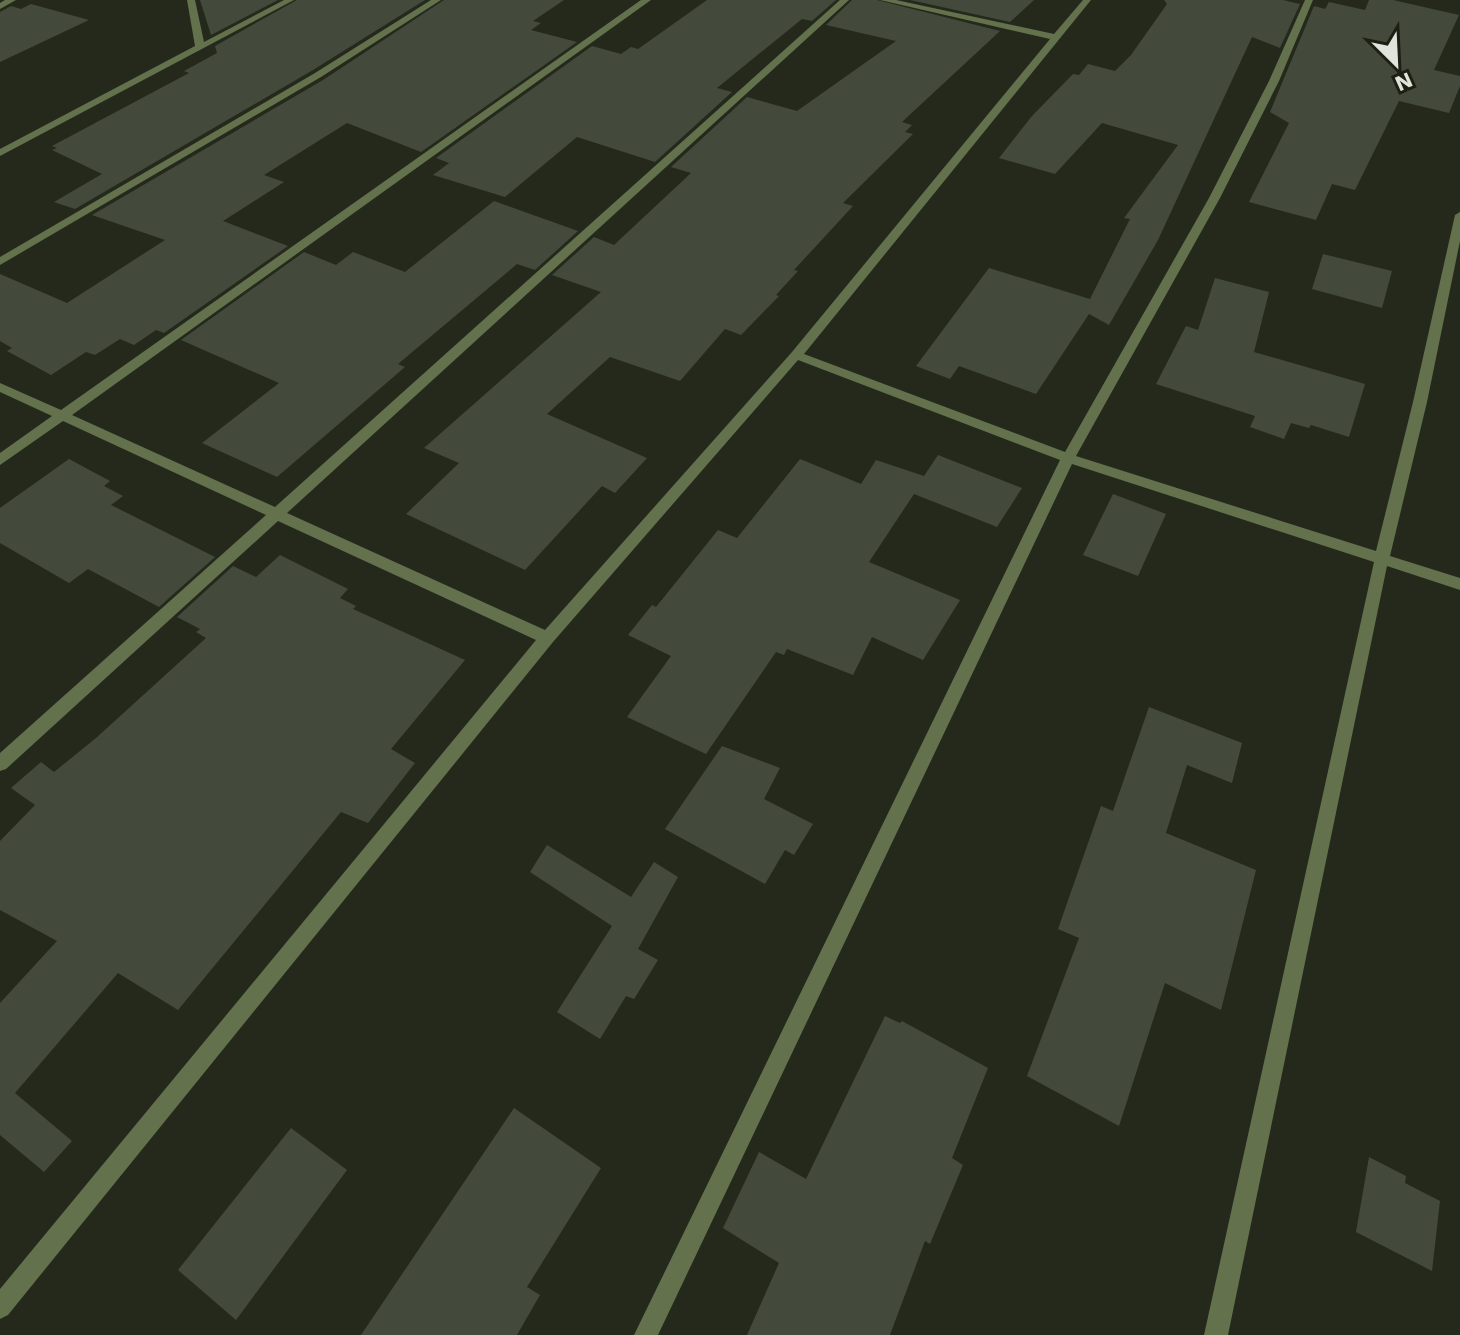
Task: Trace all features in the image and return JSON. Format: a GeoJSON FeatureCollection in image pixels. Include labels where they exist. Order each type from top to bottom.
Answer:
{"type":"FeatureCollection","features":[{"type":"Feature","properties":{"kind":"street"},"geometry":{"type":"LineString","coordinates":[[0,6],[12,0]]}},
{"type":"Feature","properties":{"kind":"street"},"geometry":{"type":"LineString","coordinates":[[191,0],[200,47]]}},
{"type":"Feature","properties":{"kind":"street"},"geometry":{"type":"LineString","coordinates":[[0,153],[290,0]]}},
{"type":"Feature","properties":{"kind":"street"},"geometry":{"type":"LineString","coordinates":[[0,262],[318,75],[437,0]]}},
{"type":"Feature","properties":{"kind":"street"},"geometry":{"type":"LineString","coordinates":[[0,460],[647,0]]}},
{"type":"Feature","properties":{"kind":"street"},"geometry":{"type":"LineString","coordinates":[[0,764],[845,0]]}},
{"type":"Feature","properties":{"kind":"street"},"geometry":{"type":"LineString","coordinates":[[884,0],[1058,38]]}},
{"type":"Feature","properties":{"kind":"street"},"geometry":{"type":"LineString","coordinates":[[0,1307],[547,638],[796,355],[1087,0]]}},
{"type":"Feature","properties":{"kind":"street"},"geometry":{"type":"LineString","coordinates":[[646,1335],[1068,458],[1150,320],[1198,230],[1296,37],[1309,0]]}},
{"type":"Feature","properties":{"kind":"street"},"geometry":{"type":"LineString","coordinates":[[1216,1335],[1382,557],[1420,402],[1460,215]]}},
{"type":"Feature","properties":{"kind":"street"},"geometry":{"type":"LineString","coordinates":[[796,355],[1068,458],[1460,584]]}},
{"type":"Feature","properties":{"kind":"street"},"geometry":{"type":"LineString","coordinates":[[0,387],[547,638]]}},
{"type":"Feature","properties":{"kind":"building"},"geometry":{"type":"Polygon","coordinates":[[[200,0],[278,0],[211,35],[200,0]]]}},
{"type":"Feature","properties":{"kind":"building"},"geometry":{"type":"Polygon","coordinates":[[[297,0],[425,0],[313,70],[75,209],[54,202],[102,174],[52,150],[57,148],[52,146],[189,73],[184,71],[217,53],[215,46],[297,0]]]}},
{"type":"Feature","properties":{"kind":"building"},"geometry":{"type":"Polygon","coordinates":[[[444,0],[564,0],[533,21],[541,23],[531,30],[577,42],[421,152],[347,123],[264,175],[284,182],[223,221],[288,246],[164,333],[156,330],[134,345],[120,339],[95,355],[86,352],[51,375],[7,351],[12,348],[0,341],[0,274],[67,303],[165,240],[92,215],[323,80],[444,0]]]}},
{"type":"Feature","properties":{"kind":"building"},"geometry":{"type":"Polygon","coordinates":[[[707,0],[836,0],[812,21],[802,19],[717,88],[732,92],[655,162],[577,137],[505,197],[433,175],[449,163],[436,158],[592,46],[621,54],[631,47],[638,49],[707,0]]]}},
{"type":"Feature","properties":{"kind":"building"},"geometry":{"type":"Polygon","coordinates":[[[852,0],[877,0],[1000,31],[902,122],[912,125],[905,132],[913,134],[843,203],[853,206],[794,270],[798,271],[776,295],[779,296],[741,335],[725,329],[680,381],[610,357],[547,414],[647,458],[615,493],[602,486],[525,570],[406,514],[459,463],[424,448],[601,292],[552,275],[594,237],[614,245],[691,173],[671,167],[747,97],[797,111],[896,41],[826,25],[852,0]]]}},
{"type":"Feature","properties":{"kind":"building"},"geometry":{"type":"Polygon","coordinates":[[[910,0],[1034,0],[1010,22],[910,0]]]}},
{"type":"Feature","properties":{"kind":"building"},"geometry":{"type":"Polygon","coordinates":[[[1164,0],[1283,0],[1300,4],[1280,48],[1252,37],[1158,240],[1109,325],[1089,314],[1036,394],[959,366],[950,379],[916,366],[989,268],[1090,299],[1130,219],[1124,218],[1178,145],[1102,123],[1055,174],[999,158],[1032,116],[1073,74],[1079,75],[1088,64],[1115,71],[1131,55],[1167,4],[1164,0]]]}},
{"type":"Feature","properties":{"kind":"building"},"geometry":{"type":"Polygon","coordinates":[[[1369,0],[1393,0],[1459,15],[1434,70],[1460,76],[1460,86],[1449,113],[1399,101],[1355,190],[1332,184],[1316,220],[1249,202],[1289,123],[1270,112],[1314,6],[1325,9],[1329,2],[1365,10],[1369,0]]]}},
{"type":"Feature","properties":{"kind":"building"},"geometry":{"type":"Polygon","coordinates":[[[31,4],[89,20],[0,62],[0,12],[11,6],[21,9],[31,4]]]}},
{"type":"Feature","properties":{"kind":"building"},"geometry":{"type":"Polygon","coordinates":[[[494,201],[578,231],[535,270],[517,264],[398,364],[405,367],[277,477],[202,443],[279,383],[181,340],[304,252],[336,265],[353,252],[405,272],[494,201]]]}},
{"type":"Feature","properties":{"kind":"building"},"geometry":{"type":"Polygon","coordinates":[[[1323,254],[1392,271],[1382,308],[1312,289],[1323,254]]]}},
{"type":"Feature","properties":{"kind":"building"},"geometry":{"type":"Polygon","coordinates":[[[1215,278],[1269,292],[1254,352],[1365,384],[1349,437],[1311,425],[1309,428],[1291,423],[1284,439],[1250,427],[1255,416],[1156,384],[1186,326],[1198,330],[1215,278]]]}},
{"type":"Feature","properties":{"kind":"building"},"geometry":{"type":"Polygon","coordinates":[[[938,455],[1022,488],[997,527],[914,494],[869,562],[960,600],[923,660],[872,637],[853,675],[787,649],[784,655],[776,652],[706,754],[627,717],[671,656],[628,635],[652,605],[656,607],[718,530],[737,538],[800,459],[861,484],[876,460],[924,476],[938,455]]]}},
{"type":"Feature","properties":{"kind":"building"},"geometry":{"type":"Polygon","coordinates":[[[69,459],[110,481],[104,486],[123,496],[111,505],[215,557],[159,607],[88,569],[69,583],[0,543],[0,508],[69,459]]]}},
{"type":"Feature","properties":{"kind":"building"},"geometry":{"type":"Polygon","coordinates":[[[1113,494],[1166,514],[1138,576],[1083,555],[1113,494]]]}},
{"type":"Feature","properties":{"kind":"building"},"geometry":{"type":"Polygon","coordinates":[[[280,555],[348,589],[340,598],[356,606],[353,609],[465,660],[391,749],[415,763],[368,823],[341,812],[178,1010],[118,973],[15,1093],[72,1141],[44,1172],[0,1135],[0,1003],[57,941],[0,910],[0,841],[35,805],[11,788],[41,762],[54,772],[206,638],[196,632],[200,629],[177,617],[233,566],[256,577],[280,555]]]}},
{"type":"Feature","properties":{"kind":"building"},"geometry":{"type":"Polygon","coordinates":[[[1149,707],[1242,743],[1232,783],[1187,765],[1166,833],[1256,870],[1221,1010],[1165,983],[1119,1126],[1027,1076],[1079,938],[1058,929],[1101,806],[1113,811],[1149,707]]]}},
{"type":"Feature","properties":{"kind":"building"},"geometry":{"type":"Polygon","coordinates":[[[722,746],[780,768],[764,799],[813,824],[794,855],[785,850],[765,884],[665,829],[722,746]]]}},
{"type":"Feature","properties":{"kind":"building"},"geometry":{"type":"Polygon","coordinates":[[[547,845],[631,897],[654,862],[678,877],[638,949],[658,960],[634,999],[626,996],[600,1039],[557,1012],[612,926],[530,872],[547,845]]]}},
{"type":"Feature","properties":{"kind":"building"},"geometry":{"type":"Polygon","coordinates":[[[885,1016],[900,1023],[902,1021],[988,1068],[952,1158],[963,1165],[930,1244],[925,1241],[890,1335],[747,1335],[779,1263],[723,1228],[759,1152],[806,1179],[885,1016]]]}},
{"type":"Feature","properties":{"kind":"building"},"geometry":{"type":"Polygon","coordinates":[[[514,1108],[601,1168],[527,1287],[540,1295],[517,1335],[361,1335],[514,1108]]]}},
{"type":"Feature","properties":{"kind":"building"},"geometry":{"type":"Polygon","coordinates":[[[291,1128],[347,1170],[236,1320],[178,1270],[291,1128]]]}},
{"type":"Feature","properties":{"kind":"building"},"geometry":{"type":"Polygon","coordinates":[[[1369,1157],[1406,1176],[1405,1183],[1440,1201],[1432,1271],[1356,1232],[1369,1157]]]}}]}
